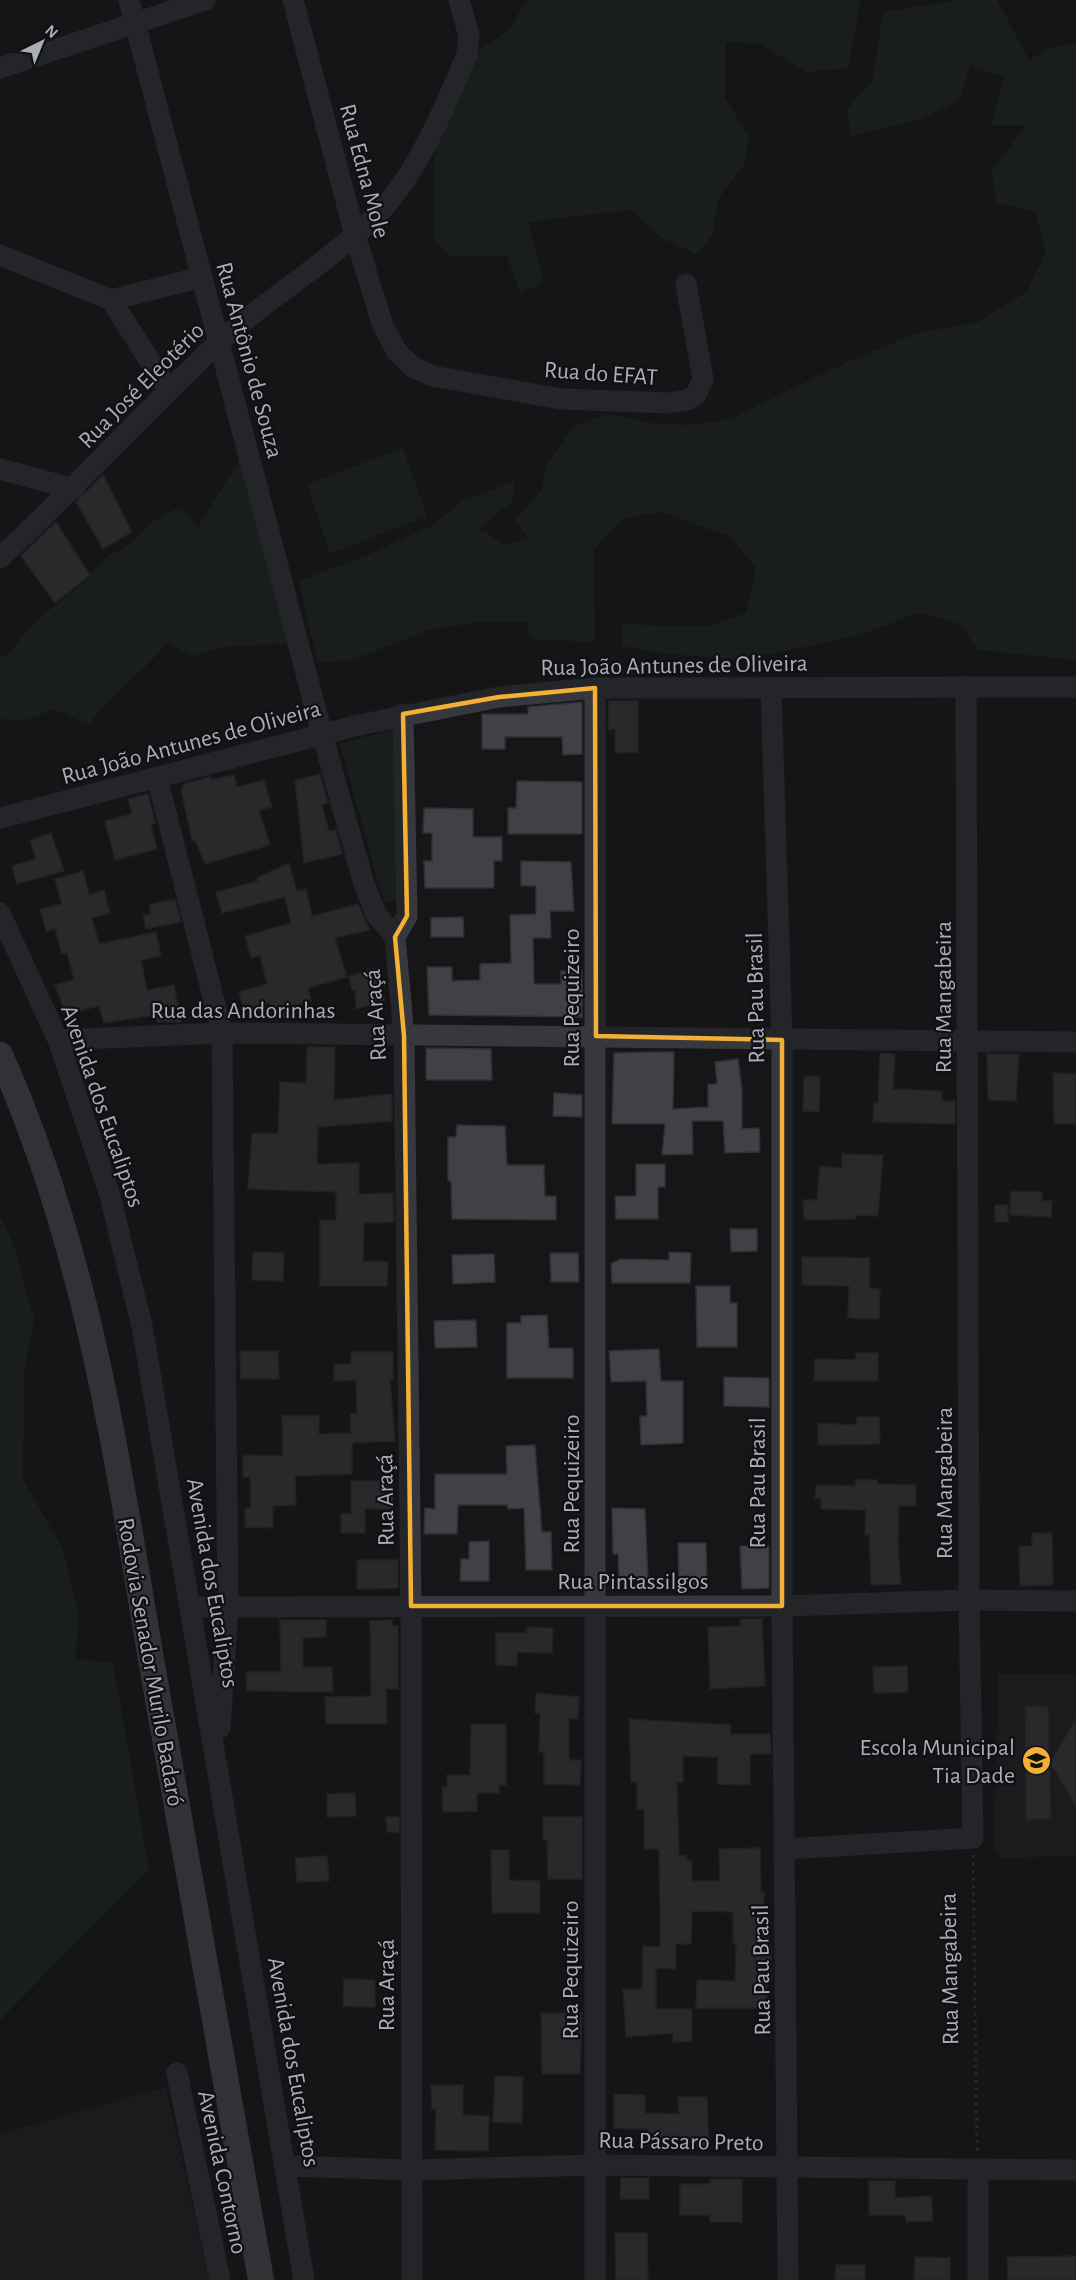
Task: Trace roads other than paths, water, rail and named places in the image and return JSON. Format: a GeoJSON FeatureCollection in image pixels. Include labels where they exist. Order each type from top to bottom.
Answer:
{"type":"FeatureCollection","features":[{"type":"Feature","properties":{"kind":"main road","name":"Rodovia Senador Murilo Badaró"},"geometry":{"type":"LineString","coordinates":[[0,1055],[28,1118],[61,1216],[109,1409],[186,1864],[261,2280]]}},
{"type":"Feature","properties":{"kind":"street","name":"Rua Antônio de Souza"},"geometry":{"type":"LineString","coordinates":[[129,0],[322,734]]}},
{"type":"Feature","properties":{"kind":"street"},"geometry":{"type":"LineString","coordinates":[[0,68],[206,0]]}},
{"type":"Feature","properties":{"kind":"street","name":"Rua Edna Mole"},"geometry":{"type":"LineString","coordinates":[[293,0],[355,235],[384,326],[397,352]]}},
{"type":"Feature","properties":{"kind":"street","name":"Rua José Eleotério"},"geometry":{"type":"LineString","coordinates":[[0,558],[74,489],[219,342],[355,235],[386,204],[413,165],[457,79],[467,54],[469,36],[459,0]]}},
{"type":"Feature","properties":{"kind":"street"},"geometry":{"type":"LineString","coordinates":[[0,255],[111,300],[169,391]]}},
{"type":"Feature","properties":{"kind":"street"},"geometry":{"type":"LineString","coordinates":[[111,300],[202,277]]}},
{"type":"Feature","properties":{"kind":"street","name":"Rua do EFAT"},"geometry":{"type":"LineString","coordinates":[[397,352],[413,366],[432,376],[561,399],[669,403],[687,400],[696,395],[703,379],[686,284]]}},
{"type":"Feature","properties":{"kind":"street"},"geometry":{"type":"LineString","coordinates":[[0,469],[74,489]]}},
{"type":"Feature","properties":{"kind":"street","name":"Rua Mangabeira"},"geometry":{"type":"LineString","coordinates":[[785,1849],[973,1838],[969,1600],[969,1041],[966,686]]}},
{"type":"Feature","properties":{"kind":"street","name":"Rua Pau Brasil"},"geometry":{"type":"LineString","coordinates":[[771,687],[782,1040],[782,1606],[788,2280]]}},
{"type":"Feature","properties":{"kind":"street","name":"Rua João Antunes de Oliveira"},"geometry":{"type":"LineString","coordinates":[[0,818],[403,714],[499,697],[595,688],[1076,687]]}},
{"type":"Feature","properties":{"kind":"street","name":"Rua Pequizeiro"},"geometry":{"type":"LineString","coordinates":[[595,688],[596,2280]]}},
{"type":"Feature","properties":{"kind":"street"},"geometry":{"type":"LineString","coordinates":[[395,937],[407,916],[403,714]]}},
{"type":"Feature","properties":{"kind":"street","name":"Rua Araçá"},"geometry":{"type":"LineString","coordinates":[[322,734],[364,884],[376,914],[395,937],[404,1036],[411,1606],[412,2280]]}},
{"type":"Feature","properties":{"kind":"street"},"geometry":{"type":"LineString","coordinates":[[157,777],[222,1033],[228,1605],[218,1762]]}},
{"type":"Feature","properties":{"kind":"street","name":"Avenida dos Eucaliptos"},"geometry":{"type":"LineString","coordinates":[[0,914],[58,1040],[110,1196],[142,1326],[218,1762],[304,2280]]}},
{"type":"Feature","properties":{"kind":"street","name":"Rua das Andorinhas"},"geometry":{"type":"LineString","coordinates":[[58,1040],[222,1033],[1076,1042]]}},
{"type":"Feature","properties":{"kind":"street","name":"Rua Pintassilgos"},"geometry":{"type":"LineString","coordinates":[[190,1607],[228,1605],[782,1606],[969,1600],[1076,1601]]}},
{"type":"Feature","properties":{"kind":"street","name":"Avenida Contorno"},"geometry":{"type":"LineString","coordinates":[[177,2073],[219,2280]]}},
{"type":"Feature","properties":{"kind":"street","name":"Rua Pássaro Preto"},"geometry":{"type":"LineString","coordinates":[[286,2166],[412,2170],[595,2165],[1076,2170]]}},
{"type":"Feature","properties":{"kind":"street"},"geometry":{"type":"LineString","coordinates":[[978,2170],[978,2280]]}},
{"type":"Feature","properties":{"kind":"place","name":"Escola Municipal Tia Dade"},"geometry":{"type":"Point","coordinates":[1036,1761]}}]}
